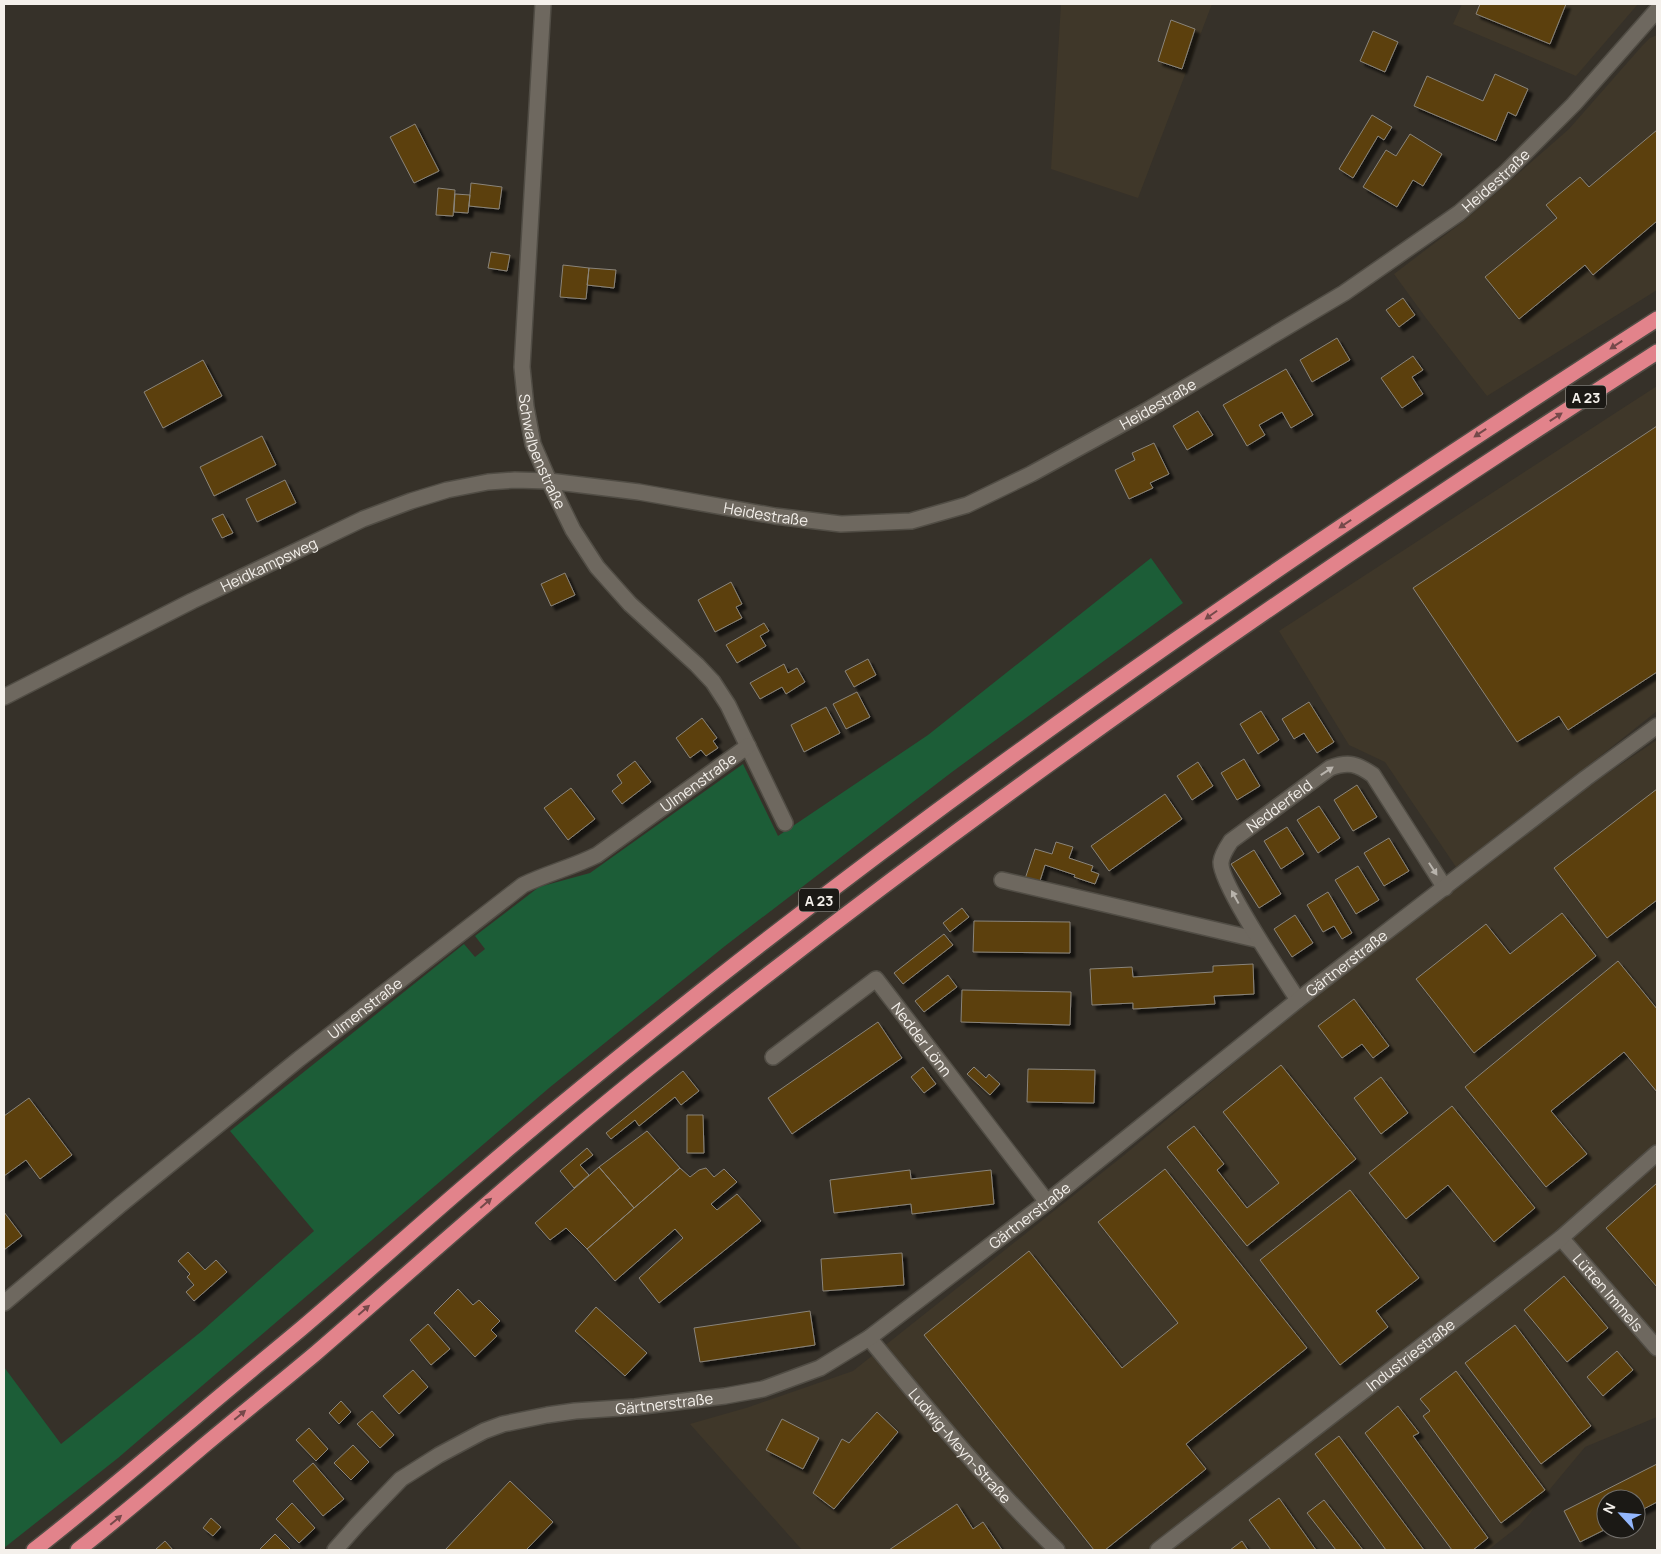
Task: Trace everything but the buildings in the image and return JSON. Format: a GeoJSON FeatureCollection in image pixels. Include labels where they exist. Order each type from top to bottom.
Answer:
{"type":"FeatureCollection","features":[{"type":"Feature","properties":{"kind":"highway","name":"A 23"},"geometry":{"type":"LineString","coordinates":[[34,1550],[96,1502],[302,1328],[478,1174],[586,1083],[810,907],[979,781],[1160,650],[1504,417],[1657,319]]}},
{"type":"Feature","properties":{"kind":"highway","name":"A 23"},"geometry":{"type":"LineString","coordinates":[[78,1550],[314,1354],[490,1200],[591,1115],[824,931],[995,803],[1228,637],[1515,443],[1657,352]]}},
{"type":"Feature","properties":{"kind":"street","name":"Schwalbenstraße"},"geometry":{"type":"LineString","coordinates":[[543,4],[522,367],[526,407],[533,444],[573,530],[597,567],[630,604],[713,682],[728,705],[785,823]]}},
{"type":"Feature","properties":{"kind":"street","name":"Heidestraße"},"geometry":{"type":"LineString","coordinates":[[549,481],[639,492],[775,516],[841,524],[911,521],[967,505],[1031,474],[1146,411],[1344,293],[1459,213],[1506,173],[1559,119],[1657,10]]}},
{"type":"Feature","properties":{"kind":"street","name":"Heidkampsweg"},"geometry":{"type":"LineString","coordinates":[[4,697],[192,601],[363,519],[447,490],[488,482],[515,480],[549,481]]}},
{"type":"Feature","properties":{"kind":"street","name":"Gärtnerstraße"},"geometry":{"type":"LineString","coordinates":[[335,1550],[401,1479],[439,1455],[484,1431],[503,1424],[547,1415],[644,1406],[725,1396],[763,1389],[820,1368],[869,1338],[1047,1202],[1298,1000],[1586,778],[1657,726]]}},
{"type":"Feature","properties":{"kind":"street","name":"Ulmenstraße"},"geometry":{"type":"LineString","coordinates":[[4,1303],[120,1205],[300,1059],[523,885],[547,873],[580,864],[597,855],[748,746]]}},
{"type":"Feature","properties":{"kind":"street","name":"Nedderfeld"},"geometry":{"type":"LineString","coordinates":[[1298,1000],[1259,940],[1224,875],[1221,863],[1224,851],[1231,841],[1330,768],[1344,763],[1360,766],[1373,775],[1445,888]]}},
{"type":"Feature","properties":{"kind":"street"},"geometry":{"type":"LineString","coordinates":[[1002,880],[1259,940]]}},
{"type":"Feature","properties":{"kind":"street","name":"Nedder Lönn"},"geometry":{"type":"LineString","coordinates":[[773,1058],[876,979],[1047,1202]]}},
{"type":"Feature","properties":{"kind":"street","name":"Industriestraße"},"geometry":{"type":"LineString","coordinates":[[1158,1550],[1561,1238],[1657,1153]]}},
{"type":"Feature","properties":{"kind":"street","name":"Lütten Immels"},"geometry":{"type":"LineString","coordinates":[[1561,1238],[1657,1348]]}},
{"type":"Feature","properties":{"kind":"street","name":"Ludwig-Meyn-Straße"},"geometry":{"type":"LineString","coordinates":[[869,1338],[949,1435],[1017,1511],[1057,1550]]}},
{"type":"Feature","properties":{"kind":"shaded area"},"geometry":{"type":"Polygon","coordinates":[[[1061,4],[1212,4],[1138,198],[1051,169],[1061,4]]]}},
{"type":"Feature","properties":{"kind":"shaded area"},"geometry":{"type":"Polygon","coordinates":[[[1462,4],[1638,4],[1576,76],[1453,24],[1462,4]]]}},
{"type":"Feature","properties":{"kind":"shaded area"},"geometry":{"type":"Polygon","coordinates":[[[1657,35],[1657,290],[1487,396],[1394,274],[1465,220],[1569,129],[1642,46],[1650,38],[1657,35]]]}},
{"type":"Feature","properties":{"kind":"shaded area"},"geometry":{"type":"Polygon","coordinates":[[[1657,386],[1657,711],[1481,851],[1456,867],[1385,762],[1349,745],[1279,631],[1657,386]]]}},
{"type":"Feature","properties":{"kind":"shaded area"},"geometry":{"type":"Polygon","coordinates":[[[1657,740],[1657,1417],[1585,1447],[1520,1525],[1488,1550],[802,1550],[690,1424],[746,1408],[853,1371],[1123,1156],[1394,930],[1602,777],[1657,740]]]}},
{"type":"Feature","properties":{"kind":"green space"},"geometry":{"type":"Polygon","coordinates":[[[1151,558],[1183,603],[952,772],[725,946],[549,1088],[118,1458],[4,1548],[4,1367],[61,1444],[202,1331],[314,1231],[230,1131],[464,944],[475,957],[485,949],[475,936],[539,887],[590,873],[743,764],[778,836],[928,735],[1151,558]]]}}]}
